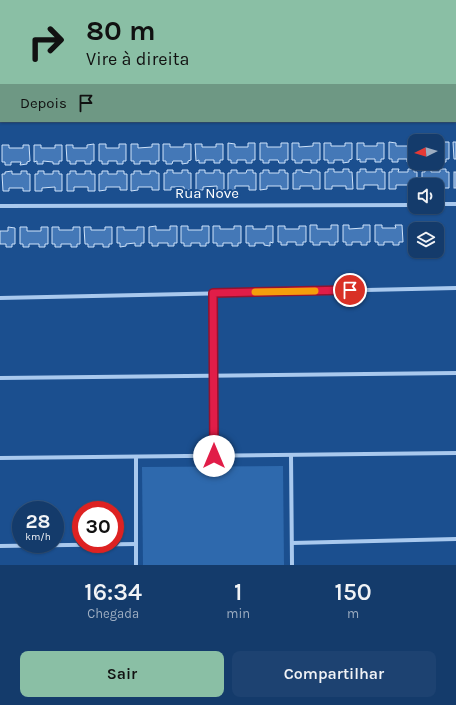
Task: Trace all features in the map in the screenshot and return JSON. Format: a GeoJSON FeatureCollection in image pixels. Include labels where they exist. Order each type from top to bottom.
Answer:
{"type":"FeatureCollection","features":[{"type":"Feature","properties":{"kind":"street","name":"Rua Nove"},"geometry":{"type":"LineString","coordinates":[[0,206],[408,204]]}},
{"type":"Feature","properties":{"kind":"street"},"geometry":{"type":"LineString","coordinates":[[444,204],[456,204]]}},
{"type":"Feature","properties":{"kind":"street"},"geometry":{"type":"LineString","coordinates":[[0,298],[456,288]]}},
{"type":"Feature","properties":{"kind":"street"},"geometry":{"type":"LineString","coordinates":[[213,293],[214,456]]}},
{"type":"Feature","properties":{"kind":"street"},"geometry":{"type":"LineString","coordinates":[[0,378],[456,373]]}},
{"type":"Feature","properties":{"kind":"street"},"geometry":{"type":"LineString","coordinates":[[0,458],[456,453]]}},
{"type":"Feature","properties":{"kind":"street"},"geometry":{"type":"LineString","coordinates":[[291,455],[292,565]]}},
{"type":"Feature","properties":{"kind":"street"},"geometry":{"type":"LineString","coordinates":[[136,457],[136,565]]}},
{"type":"Feature","properties":{"kind":"street"},"geometry":{"type":"LineString","coordinates":[[292,543],[456,539]]}},
{"type":"Feature","properties":{"kind":"street"},"geometry":{"type":"LineString","coordinates":[[0,546],[136,544]]}},
{"type":"Feature","properties":{"kind":"shaded area"},"geometry":{"type":"Polygon","coordinates":[[[283,466],[284,565],[143,565],[142,467],[283,466]]]}},
{"type":"Feature","properties":{"kind":"building"},"geometry":{"type":"Polygon","coordinates":[[[389,142],[396,143],[396,146],[408,146],[408,162],[407,159],[398,159],[398,162],[392,162],[392,159],[389,159],[389,142]]]}},
{"type":"Feature","properties":{"kind":"building"},"geometry":{"type":"Polygon","coordinates":[[[444,142],[449,142],[449,159],[446,159],[446,162],[444,162],[444,142]]]}},
{"type":"Feature","properties":{"kind":"building"},"geometry":{"type":"Polygon","coordinates":[[[453,142],[456,142],[456,159],[454,159],[453,142]]]}},
{"type":"Feature","properties":{"kind":"building"},"geometry":{"type":"Polygon","coordinates":[[[228,143],[235,144],[235,147],[248,147],[248,143],[255,143],[255,160],[252,160],[252,163],[246,163],[246,160],[237,160],[237,163],[231,163],[231,160],[228,160],[228,143]]]}},
{"type":"Feature","properties":{"kind":"building"},"geometry":{"type":"Polygon","coordinates":[[[260,143],[267,143],[267,147],[281,147],[281,143],[288,143],[288,160],[285,160],[285,163],[279,163],[278,160],[269,160],[269,163],[263,163],[263,160],[260,160],[260,143]]]}},
{"type":"Feature","properties":{"kind":"building"},"geometry":{"type":"Polygon","coordinates":[[[292,143],[299,143],[299,147],[313,146],[313,143],[320,143],[320,160],[317,160],[317,163],[311,163],[311,160],[302,160],[302,163],[295,163],[295,160],[292,160],[292,143]]]}},
{"type":"Feature","properties":{"kind":"building"},"geometry":{"type":"Polygon","coordinates":[[[324,143],[331,143],[331,146],[345,146],[345,143],[352,143],[352,159],[349,160],[349,162],[343,163],[343,160],[334,160],[334,163],[328,163],[328,160],[324,160],[324,143]]]}},
{"type":"Feature","properties":{"kind":"building"},"geometry":{"type":"Polygon","coordinates":[[[357,143],[364,143],[364,146],[377,146],[377,143],[384,143],[384,159],[381,159],[381,162],[375,162],[375,159],[366,159],[366,162],[360,162],[360,159],[357,160],[357,143]]]}},
{"type":"Feature","properties":{"kind":"building"},"geometry":{"type":"Polygon","coordinates":[[[94,144],[94,161],[91,161],[91,164],[85,164],[85,161],[76,161],[76,164],[70,164],[70,161],[67,161],[66,145],[73,145],[73,148],[87,148],[87,145],[94,144]]]}},
{"type":"Feature","properties":{"kind":"building"},"geometry":{"type":"Polygon","coordinates":[[[99,144],[106,144],[106,148],[119,148],[119,144],[126,144],[126,161],[123,161],[123,164],[117,164],[117,161],[108,161],[108,164],[102,164],[102,161],[99,161],[99,144]]]}},
{"type":"Feature","properties":{"kind":"building"},"geometry":{"type":"Polygon","coordinates":[[[131,144],[138,144],[138,148],[152,147],[152,144],[159,144],[159,161],[156,161],[156,164],[150,164],[150,161],[140,161],[140,164],[134,164],[134,161],[131,161],[131,144]]]}},
{"type":"Feature","properties":{"kind":"building"},"geometry":{"type":"Polygon","coordinates":[[[163,144],[170,144],[170,147],[184,147],[184,144],[191,144],[191,160],[188,161],[188,163],[182,164],[182,161],[173,161],[172,164],[166,164],[166,161],[163,161],[163,144]]]}},
{"type":"Feature","properties":{"kind":"building"},"geometry":{"type":"Polygon","coordinates":[[[195,144],[202,144],[202,147],[216,147],[216,144],[223,144],[223,160],[220,160],[220,163],[214,163],[214,160],[205,160],[205,163],[199,163],[199,160],[196,161],[195,144]]]}},
{"type":"Feature","properties":{"kind":"building"},"geometry":{"type":"Polygon","coordinates":[[[2,145],[9,145],[9,148],[23,148],[23,145],[29,145],[30,161],[27,162],[27,164],[20,165],[21,162],[11,162],[11,165],[5,165],[5,162],[2,162],[2,145]]]}},
{"type":"Feature","properties":{"kind":"building"},"geometry":{"type":"Polygon","coordinates":[[[34,145],[41,145],[41,148],[55,148],[55,145],[62,145],[62,161],[59,161],[59,164],[43,161],[43,164],[37,164],[37,161],[34,162],[34,145]]]}},
{"type":"Feature","properties":{"kind":"building"},"geometry":{"type":"Polygon","coordinates":[[[328,169],[334,169],[334,172],[343,172],[343,169],[349,169],[349,172],[352,172],[353,189],[346,189],[346,186],[332,186],[332,189],[325,189],[325,172],[328,172],[328,169]]]}},
{"type":"Feature","properties":{"kind":"building"},"geometry":{"type":"Polygon","coordinates":[[[360,169],[366,169],[366,172],[376,172],[376,169],[382,169],[382,172],[385,172],[385,189],[378,189],[378,185],[364,185],[364,189],[357,189],[357,172],[360,172],[360,169]]]}},
{"type":"Feature","properties":{"kind":"building"},"geometry":{"type":"Polygon","coordinates":[[[392,169],[399,169],[398,172],[408,172],[408,170],[414,170],[414,172],[417,172],[417,178],[408,178],[408,185],[396,185],[396,189],[389,189],[389,172],[392,172],[392,169]]]}},
{"type":"Feature","properties":{"kind":"building"},"geometry":{"type":"Polygon","coordinates":[[[446,169],[446,172],[449,172],[449,188],[444,188],[444,178],[422,178],[422,172],[425,172],[425,170],[431,170],[431,172],[440,172],[440,170],[446,169]]]}},
{"type":"Feature","properties":{"kind":"building"},"geometry":{"type":"Polygon","coordinates":[[[167,170],[173,170],[173,173],[182,173],[182,170],[188,170],[188,173],[191,173],[191,190],[184,190],[184,187],[171,187],[171,190],[164,190],[164,173],[167,173],[167,170]]]}},
{"type":"Feature","properties":{"kind":"building"},"geometry":{"type":"Polygon","coordinates":[[[199,170],[205,170],[205,173],[214,173],[214,170],[220,170],[220,173],[224,173],[224,190],[217,190],[217,186],[203,187],[203,190],[196,190],[196,173],[199,173],[199,170]]]}},
{"type":"Feature","properties":{"kind":"building"},"geometry":{"type":"Polygon","coordinates":[[[231,170],[237,170],[237,173],[246,173],[247,170],[253,170],[253,173],[256,173],[256,190],[249,190],[249,186],[235,186],[235,190],[228,190],[228,173],[231,173],[231,170]]]}},
{"type":"Feature","properties":{"kind":"building"},"geometry":{"type":"Polygon","coordinates":[[[263,170],[269,170],[269,173],[279,173],[279,170],[285,170],[285,173],[288,173],[288,189],[281,189],[281,186],[267,186],[267,189],[260,190],[260,173],[263,173],[263,170]]]}},
{"type":"Feature","properties":{"kind":"building"},"geometry":{"type":"Polygon","coordinates":[[[296,170],[311,173],[311,170],[317,170],[317,172],[320,172],[320,189],[313,189],[313,186],[300,186],[300,189],[293,189],[293,173],[296,173],[296,170]]]}},
{"type":"Feature","properties":{"kind":"building"},"geometry":{"type":"Polygon","coordinates":[[[12,171],[12,174],[21,174],[21,171],[27,171],[27,174],[30,174],[30,191],[23,191],[23,188],[9,188],[9,191],[3,191],[2,174],[12,171]]]}},
{"type":"Feature","properties":{"kind":"building"},"geometry":{"type":"Polygon","coordinates":[[[38,171],[44,171],[44,174],[53,174],[53,171],[59,171],[59,174],[62,174],[62,191],[55,191],[55,187],[42,188],[42,191],[35,191],[35,174],[38,174],[38,171]]]}},
{"type":"Feature","properties":{"kind":"building"},"geometry":{"type":"Polygon","coordinates":[[[70,171],[76,171],[76,174],[85,174],[85,171],[91,171],[91,174],[95,174],[95,191],[88,191],[88,187],[74,187],[74,191],[67,191],[67,174],[70,174],[70,171]]]}},
{"type":"Feature","properties":{"kind":"building"},"geometry":{"type":"Polygon","coordinates":[[[102,171],[108,171],[108,174],[117,174],[117,171],[124,171],[124,174],[127,174],[127,190],[120,190],[120,187],[106,187],[106,190],[99,191],[99,174],[102,174],[102,171]]]}},
{"type":"Feature","properties":{"kind":"building"},"geometry":{"type":"Polygon","coordinates":[[[134,171],[141,171],[141,174],[150,174],[150,171],[156,171],[156,173],[159,173],[159,190],[152,190],[152,187],[138,187],[138,190],[131,191],[131,174],[134,174],[134,171]]]}},
{"type":"Feature","properties":{"kind":"building"},"geometry":{"type":"Polygon","coordinates":[[[454,172],[456,172],[456,188],[454,188],[454,172]]]}},
{"type":"Feature","properties":{"kind":"building"},"geometry":{"type":"Polygon","coordinates":[[[310,225],[317,225],[317,229],[331,229],[331,225],[338,225],[338,242],[335,242],[335,245],[329,245],[329,242],[320,242],[320,245],[313,245],[313,242],[310,242],[310,225]]]}},
{"type":"Feature","properties":{"kind":"building"},"geometry":{"type":"Polygon","coordinates":[[[343,225],[349,225],[349,229],[363,228],[363,225],[370,225],[370,242],[367,242],[367,245],[361,245],[361,242],[352,242],[352,245],[346,245],[346,242],[343,242],[343,225]]]}},
{"type":"Feature","properties":{"kind":"building"},"geometry":{"type":"Polygon","coordinates":[[[375,225],[382,225],[382,228],[396,228],[395,225],[402,225],[403,242],[399,242],[399,245],[393,245],[393,242],[384,242],[384,245],[378,245],[378,242],[375,242],[375,225]]]}},
{"type":"Feature","properties":{"kind":"building"},"geometry":{"type":"Polygon","coordinates":[[[156,226],[156,230],[170,230],[170,226],[177,226],[177,243],[174,243],[174,246],[168,246],[168,243],[158,243],[158,246],[152,246],[152,243],[149,243],[149,227],[156,226]]]}},
{"type":"Feature","properties":{"kind":"building"},"geometry":{"type":"Polygon","coordinates":[[[181,226],[188,226],[188,230],[202,230],[202,226],[209,226],[209,243],[206,243],[206,246],[200,246],[200,243],[191,243],[191,246],[184,246],[184,243],[181,243],[181,226]]]}},
{"type":"Feature","properties":{"kind":"building"},"geometry":{"type":"Polygon","coordinates":[[[213,226],[220,226],[220,229],[234,229],[234,226],[241,226],[241,243],[238,243],[238,246],[232,246],[232,243],[223,243],[223,246],[217,246],[217,243],[213,243],[213,226]]]}},
{"type":"Feature","properties":{"kind":"building"},"geometry":{"type":"Polygon","coordinates":[[[246,226],[253,226],[253,229],[266,229],[266,226],[273,226],[273,243],[270,242],[270,246],[264,245],[264,243],[255,243],[255,246],[249,246],[249,243],[246,243],[246,226]]]}},
{"type":"Feature","properties":{"kind":"building"},"geometry":{"type":"Polygon","coordinates":[[[278,226],[285,226],[285,229],[299,229],[299,226],[306,226],[306,242],[303,242],[303,245],[296,245],[296,242],[287,242],[287,245],[281,245],[281,242],[278,242],[278,226]]]}},
{"type":"Feature","properties":{"kind":"building"},"geometry":{"type":"Polygon","coordinates":[[[8,227],[15,228],[15,244],[12,244],[12,247],[6,247],[6,244],[0,244],[0,231],[8,231],[8,227]]]}},
{"type":"Feature","properties":{"kind":"building"},"geometry":{"type":"Polygon","coordinates":[[[20,227],[27,227],[27,231],[41,231],[41,227],[48,227],[48,244],[45,244],[45,247],[39,247],[39,244],[29,244],[29,247],[23,247],[23,244],[20,244],[20,227]]]}},
{"type":"Feature","properties":{"kind":"building"},"geometry":{"type":"Polygon","coordinates":[[[52,227],[59,227],[59,230],[73,230],[73,227],[80,227],[80,244],[77,244],[77,247],[71,247],[71,244],[61,244],[61,247],[55,247],[55,244],[52,244],[52,227]]]}},
{"type":"Feature","properties":{"kind":"building"},"geometry":{"type":"Polygon","coordinates":[[[84,227],[91,227],[91,230],[105,230],[105,227],[112,227],[112,244],[109,244],[109,247],[103,247],[103,244],[94,244],[94,247],[88,247],[88,244],[85,244],[84,227]]]}},
{"type":"Feature","properties":{"kind":"building"},"geometry":{"type":"Polygon","coordinates":[[[117,227],[124,227],[124,230],[137,230],[137,227],[144,227],[144,243],[141,243],[141,246],[135,246],[135,243],[126,244],[126,246],[120,247],[120,243],[117,243],[117,227]]]}},
{"type":"Feature","properties":{"kind":"slow traffic"},"geometry":{"type":"LineString","coordinates":[[255,292],[315,291]]}},
{"type":"Feature","properties":{"kind":"route"},"geometry":{"type":"LineString","coordinates":[[214,456],[213,293],[350,290]]}}]}
